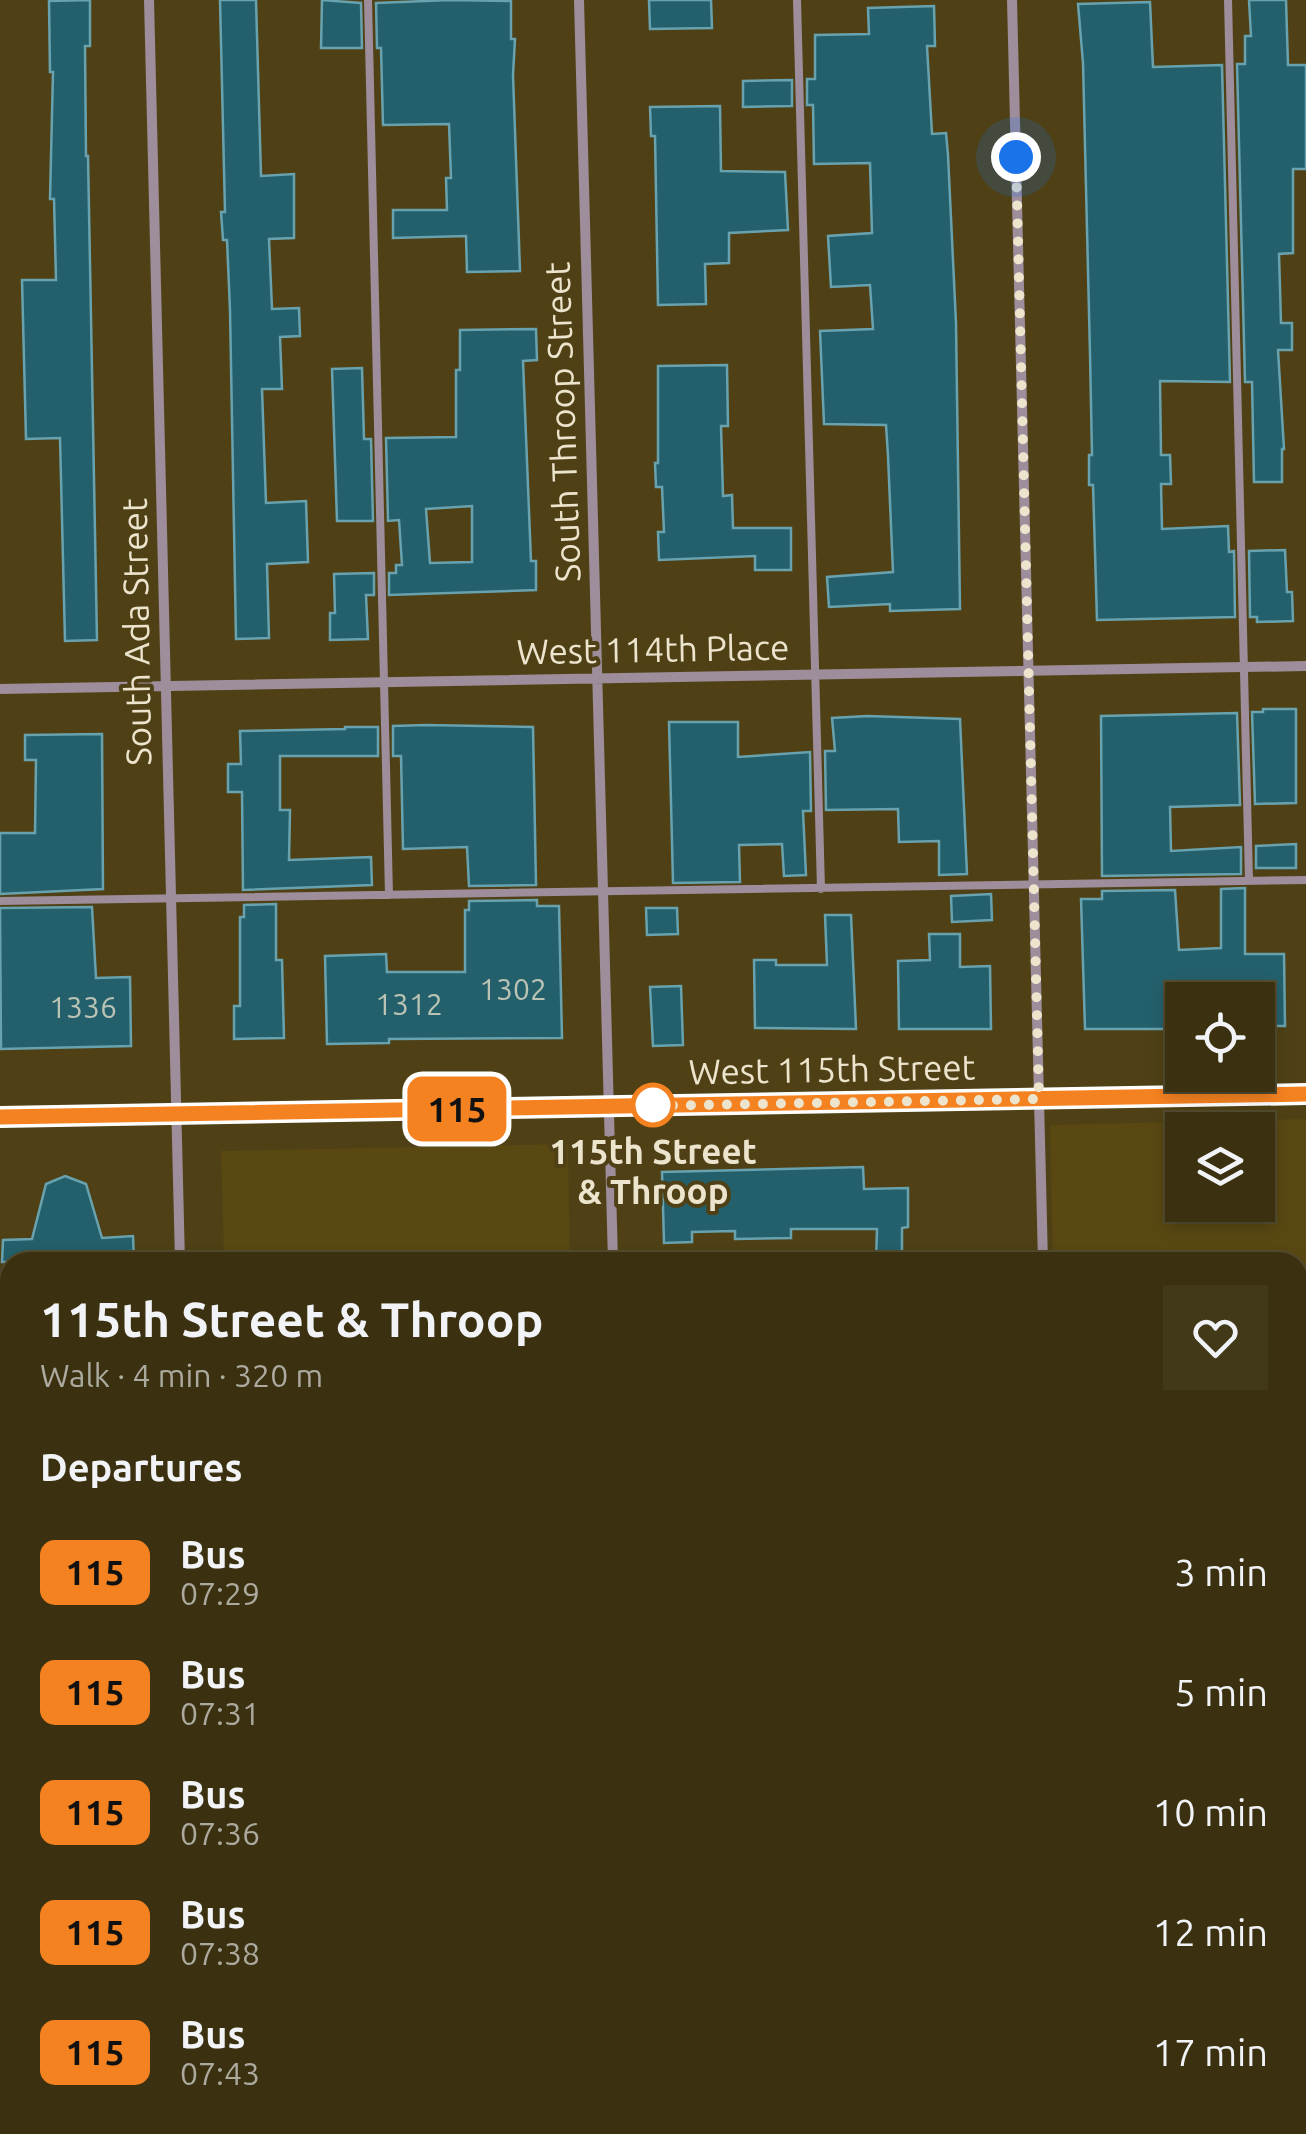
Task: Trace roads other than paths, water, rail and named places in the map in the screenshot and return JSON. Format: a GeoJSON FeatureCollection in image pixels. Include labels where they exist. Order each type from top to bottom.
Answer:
{"type":"FeatureCollection","features":[{"type":"Feature","properties":{"kind":"street","name":"South Ada Street"},"geometry":{"type":"LineString","coordinates":[[149,0],[180,1252]]}},
{"type":"Feature","properties":{"kind":"street","name":"South Throop Street"},"geometry":{"type":"LineString","coordinates":[[579,0],[613,1252]]}},
{"type":"Feature","properties":{"kind":"street"},"geometry":{"type":"LineString","coordinates":[[1012,0],[1043,1252]]}},
{"type":"Feature","properties":{"kind":"street","name":"West 114th Place"},"geometry":{"type":"LineString","coordinates":[[0,689],[1306,666]]}},
{"type":"Feature","properties":{"kind":"street","name":"West 115th Street"},"geometry":{"type":"LineString","coordinates":[[0,1117],[1306,1094]]}},
{"type":"Feature","properties":{"kind":"lane"},"geometry":{"type":"LineString","coordinates":[[368,0],[389,895]]}},
{"type":"Feature","properties":{"kind":"lane"},"geometry":{"type":"LineString","coordinates":[[797,0],[821,889]]}},
{"type":"Feature","properties":{"kind":"lane"},"geometry":{"type":"LineString","coordinates":[[1228,0],[1249,881]]}},
{"type":"Feature","properties":{"kind":"lane"},"geometry":{"type":"LineString","coordinates":[[0,901],[1306,880]]}},
{"type":"Feature","properties":{"kind":"place","name":"115th Street & Throop"},"geometry":{"type":"Point","coordinates":[653,1105]}}]}
